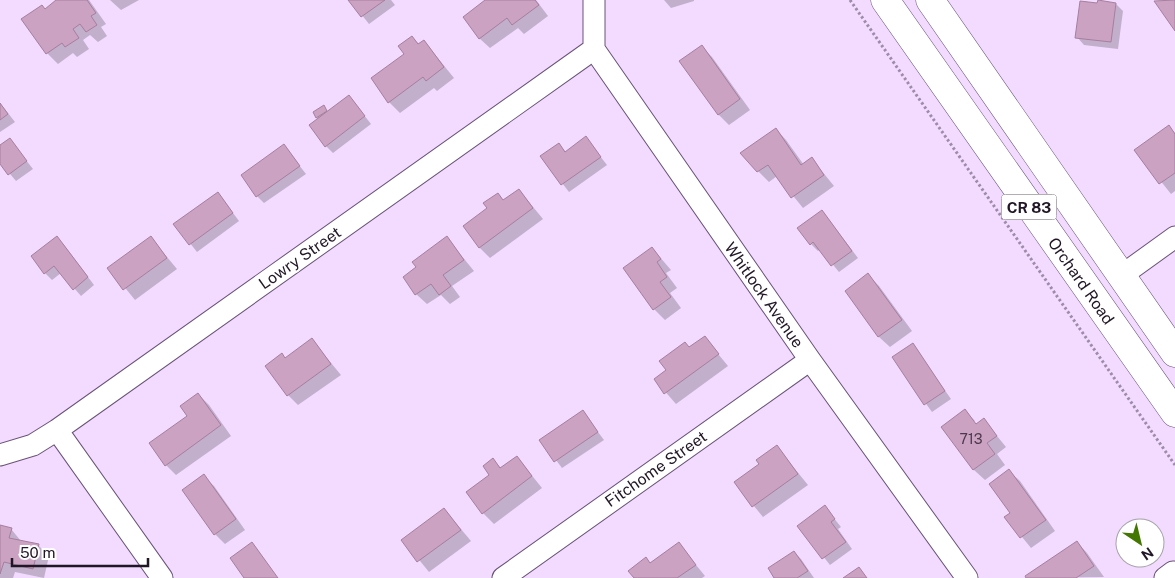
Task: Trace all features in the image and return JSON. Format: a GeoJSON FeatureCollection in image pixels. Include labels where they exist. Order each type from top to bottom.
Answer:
{"type":"FeatureCollection","features":[{"type":"Feature","properties":{"kind":"main road","name":"Orchard Road"},"geometry":{"type":"LineString","coordinates":[[885,0],[1175,413]]}},
{"type":"Feature","properties":{"kind":"main road","name":"CR 83"},"geometry":{"type":"LineString","coordinates":[[930,0],[1175,353]]}},
{"type":"Feature","properties":{"kind":"street"},"geometry":{"type":"LineString","coordinates":[[594,0],[594,49]]}},
{"type":"Feature","properties":{"kind":"street","name":"Whitlock Avenue"},"geometry":{"type":"LineString","coordinates":[[594,49],[810,360],[967,578]]}},
{"type":"Feature","properties":{"kind":"street","name":"Lowry Street"},"geometry":{"type":"LineString","coordinates":[[0,455],[33,445],[57,430],[594,49]]}},
{"type":"Feature","properties":{"kind":"street"},"geometry":{"type":"LineString","coordinates":[[1121,276],[1175,237]]}},
{"type":"Feature","properties":{"kind":"street","name":"Fitchome Street"},"geometry":{"type":"LineString","coordinates":[[503,578],[810,360]]}},
{"type":"Feature","properties":{"kind":"street"},"geometry":{"type":"LineString","coordinates":[[57,430],[162,578]]}},
{"type":"Feature","properties":{"kind":"path"},"geometry":{"type":"LineString","coordinates":[[850,0],[1175,465]]}},
{"type":"Feature","properties":{"kind":"building"},"geometry":{"type":"Polygon","coordinates":[[[56,0],[87,0],[96,13],[91,16],[97,25],[86,32],[80,24],[73,29],[79,38],[65,47],[62,43],[46,54],[21,19],[42,5],[45,9],[56,0]]]}},
{"type":"Feature","properties":{"kind":"building"},"geometry":{"type":"Polygon","coordinates":[[[348,0],[385,0],[361,17],[348,0]]]}},
{"type":"Feature","properties":{"kind":"building"},"geometry":{"type":"Polygon","coordinates":[[[485,0],[535,0],[539,5],[512,25],[507,18],[479,39],[463,17],[485,0]]]}},
{"type":"Feature","properties":{"kind":"building"},"geometry":{"type":"Polygon","coordinates":[[[1098,0],[1116,3],[1111,42],[1075,38],[1080,1],[1097,3],[1098,0]]]}},
{"type":"Feature","properties":{"kind":"building"},"geometry":{"type":"Polygon","coordinates":[[[1175,0],[1175,31],[1154,1],[1175,0]]]}},
{"type":"Feature","properties":{"kind":"building"},"geometry":{"type":"Polygon","coordinates":[[[412,36],[418,44],[424,40],[444,67],[426,81],[423,77],[388,103],[371,78],[404,54],[398,46],[412,36]]]}},
{"type":"Feature","properties":{"kind":"building"},"geometry":{"type":"Polygon","coordinates":[[[702,45],[740,99],[718,115],[679,61],[702,45]]]}},
{"type":"Feature","properties":{"kind":"building"},"geometry":{"type":"Polygon","coordinates":[[[349,95],[365,116],[325,147],[309,125],[349,95]]]}},
{"type":"Feature","properties":{"kind":"building"},"geometry":{"type":"Polygon","coordinates":[[[0,103],[8,114],[0,120],[0,103]]]}},
{"type":"Feature","properties":{"kind":"building"},"geometry":{"type":"Polygon","coordinates":[[[324,105],[327,111],[316,118],[313,112],[324,105]]]}},
{"type":"Feature","properties":{"kind":"building"},"geometry":{"type":"Polygon","coordinates":[[[1169,125],[1175,134],[1175,173],[1159,184],[1134,150],[1169,125]]]}},
{"type":"Feature","properties":{"kind":"building"},"geometry":{"type":"Polygon","coordinates":[[[776,128],[801,165],[812,157],[824,175],[791,198],[768,165],[757,172],[740,153],[776,128]]]}},
{"type":"Feature","properties":{"kind":"building"},"geometry":{"type":"Polygon","coordinates":[[[586,136],[601,157],[561,185],[540,156],[559,143],[565,152],[586,136]]]}},
{"type":"Feature","properties":{"kind":"building"},"geometry":{"type":"Polygon","coordinates":[[[10,138],[27,161],[8,175],[0,164],[0,145],[10,138]]]}},
{"type":"Feature","properties":{"kind":"building"},"geometry":{"type":"Polygon","coordinates":[[[284,144],[300,166],[256,197],[241,175],[284,144]]]}},
{"type":"Feature","properties":{"kind":"building"},"geometry":{"type":"Polygon","coordinates":[[[519,189],[533,208],[479,248],[463,226],[487,208],[483,203],[498,193],[503,200],[519,189]]]}},
{"type":"Feature","properties":{"kind":"building"},"geometry":{"type":"Polygon","coordinates":[[[218,192],[233,213],[189,245],[173,224],[218,192]]]}},
{"type":"Feature","properties":{"kind":"building"},"geometry":{"type":"Polygon","coordinates":[[[822,210],[852,251],[831,266],[813,242],[810,245],[797,228],[822,210]]]}},
{"type":"Feature","properties":{"kind":"building"},"geometry":{"type":"Polygon","coordinates":[[[57,236],[88,277],[73,290],[54,266],[44,274],[31,256],[57,236]]]}},
{"type":"Feature","properties":{"kind":"building"},"geometry":{"type":"Polygon","coordinates":[[[151,236],[167,258],[123,290],[107,268],[151,236]]]}},
{"type":"Feature","properties":{"kind":"building"},"geometry":{"type":"Polygon","coordinates":[[[447,236],[464,260],[443,275],[451,286],[439,295],[431,284],[415,295],[403,277],[416,267],[412,262],[447,236]]]}},
{"type":"Feature","properties":{"kind":"building"},"geometry":{"type":"Polygon","coordinates":[[[652,247],[661,259],[657,262],[667,277],[660,282],[671,297],[653,310],[623,268],[652,247]]]}},
{"type":"Feature","properties":{"kind":"building"},"geometry":{"type":"Polygon","coordinates":[[[868,273],[902,320],[878,337],[845,291],[868,273]]]}},
{"type":"Feature","properties":{"kind":"building"},"geometry":{"type":"Polygon","coordinates":[[[705,336],[719,354],[664,394],[654,379],[666,370],[659,361],[685,342],[689,347],[705,336]]]}},
{"type":"Feature","properties":{"kind":"building"},"geometry":{"type":"Polygon","coordinates":[[[312,338],[331,364],[287,396],[265,366],[282,353],[285,358],[312,338]]]}},
{"type":"Feature","properties":{"kind":"building"},"geometry":{"type":"Polygon","coordinates":[[[913,343],[945,391],[924,405],[892,357],[913,343]]]}},
{"type":"Feature","properties":{"kind":"building"},"geometry":{"type":"Polygon","coordinates":[[[198,393],[221,425],[165,466],[149,443],[187,416],[180,406],[198,393]]]}},
{"type":"Feature","properties":{"kind":"building"},"geometry":{"type":"Polygon","coordinates":[[[965,409],[976,424],[984,418],[997,436],[987,443],[995,454],[973,470],[941,427],[965,409]]]}},
{"type":"Feature","properties":{"kind":"building"},"geometry":{"type":"Polygon","coordinates":[[[583,410],[598,432],[554,462],[539,440],[583,410]]]}},
{"type":"Feature","properties":{"kind":"building"},"geometry":{"type":"Polygon","coordinates":[[[777,445],[798,474],[752,507],[734,482],[759,464],[756,460],[777,445]]]}},
{"type":"Feature","properties":{"kind":"building"},"geometry":{"type":"Polygon","coordinates":[[[517,456],[532,476],[482,514],[466,492],[489,475],[483,466],[493,458],[500,468],[517,456]]]}},
{"type":"Feature","properties":{"kind":"building"},"geometry":{"type":"Polygon","coordinates":[[[1009,469],[1046,520],[1020,538],[1004,517],[1010,513],[989,484],[1009,469]]]}},
{"type":"Feature","properties":{"kind":"building"},"geometry":{"type":"Polygon","coordinates":[[[204,474],[236,519],[214,535],[182,490],[204,474]]]}},
{"type":"Feature","properties":{"kind":"building"},"geometry":{"type":"Polygon","coordinates":[[[825,505],[835,519],[831,522],[846,542],[822,559],[797,526],[825,505]]]}},
{"type":"Feature","properties":{"kind":"building"},"geometry":{"type":"Polygon","coordinates":[[[444,508],[461,530],[417,562],[401,540],[444,508]]]}},
{"type":"Feature","properties":{"kind":"building"},"geometry":{"type":"Polygon","coordinates":[[[0,525],[12,528],[9,538],[39,544],[33,569],[4,562],[0,574],[0,525]]]}},
{"type":"Feature","properties":{"kind":"building"},"geometry":{"type":"Polygon","coordinates":[[[1077,541],[1094,566],[1076,578],[1026,578],[1025,576],[1077,541]]]}},
{"type":"Feature","properties":{"kind":"building"},"geometry":{"type":"Polygon","coordinates":[[[252,542],[278,578],[244,578],[230,558],[252,542]]]}},
{"type":"Feature","properties":{"kind":"building"},"geometry":{"type":"Polygon","coordinates":[[[679,542],[696,565],[677,578],[634,578],[628,571],[646,557],[650,563],[679,542]]]}},
{"type":"Feature","properties":{"kind":"building"},"geometry":{"type":"Polygon","coordinates":[[[794,551],[808,571],[797,578],[774,578],[768,568],[794,551]]]}},
{"type":"Feature","properties":{"kind":"building"},"geometry":{"type":"Polygon","coordinates":[[[859,567],[867,578],[843,578],[859,567]]]}}]}
